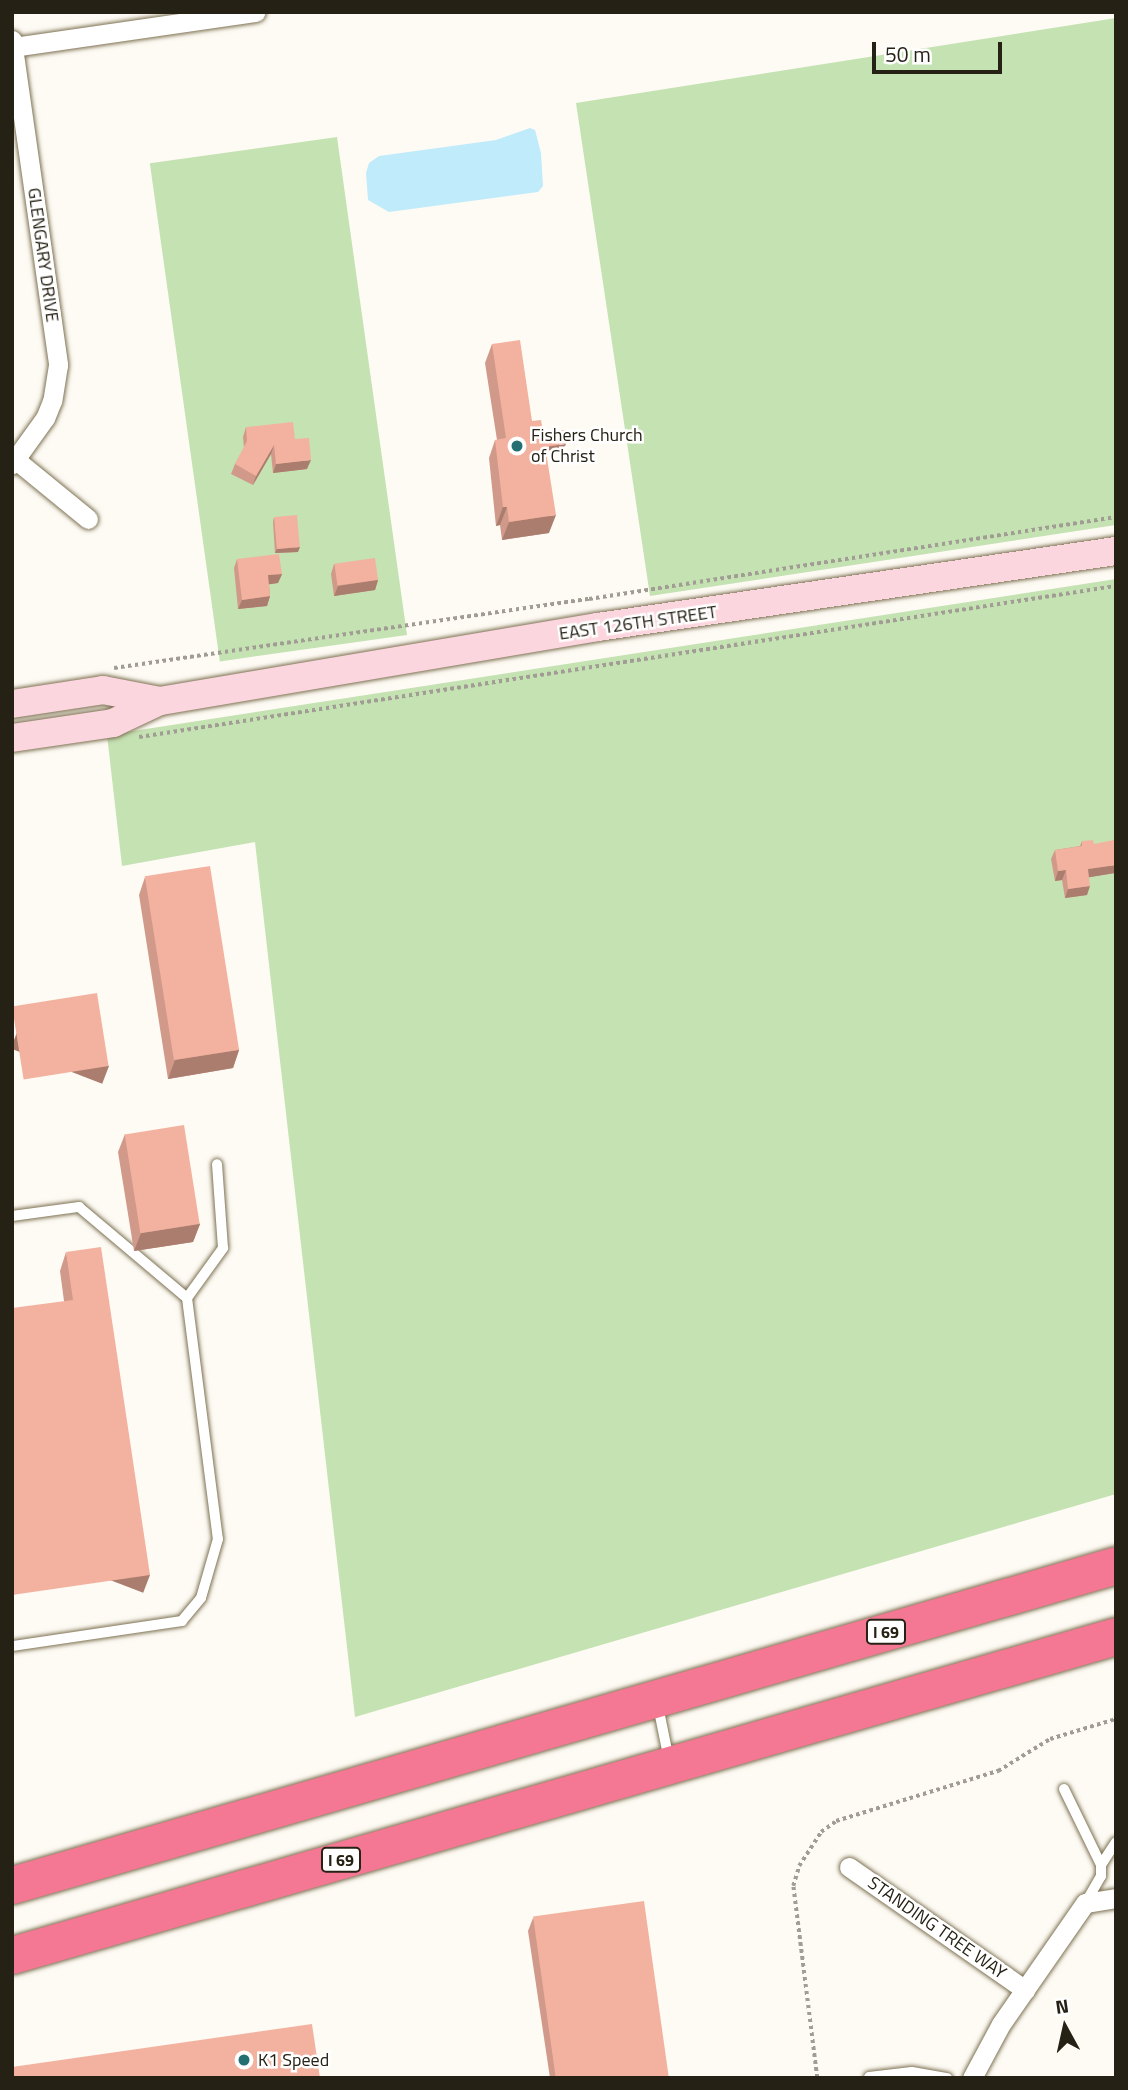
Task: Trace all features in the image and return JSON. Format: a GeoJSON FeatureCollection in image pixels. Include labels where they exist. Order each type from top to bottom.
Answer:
{"type":"FeatureCollection","features":[{"type":"Feature","properties":{"kind":"highway","name":"I 69"},"geometry":{"type":"LineString","coordinates":[[12,1885],[1116,1565]]}},
{"type":"Feature","properties":{"kind":"highway","name":"I 69"},"geometry":{"type":"LineString","coordinates":[[12,1955],[1116,1636]]}},
{"type":"Feature","properties":{"kind":"main road","name":"EAST 126TH STREET"},"geometry":{"type":"LineString","coordinates":[[12,738],[113,723],[160,701],[598,627],[1116,551]]}},
{"type":"Feature","properties":{"kind":"main road","name":"EAST 126TH STREET"},"geometry":{"type":"LineString","coordinates":[[12,704],[103,690],[160,701]]}},
{"type":"Feature","properties":{"kind":"street"},"geometry":{"type":"LineString","coordinates":[[13,43],[255,12]]}},
{"type":"Feature","properties":{"kind":"street","name":"GLENGARY DRIVE"},"geometry":{"type":"LineString","coordinates":[[13,43],[58,365],[52,401],[14,462]]}},
{"type":"Feature","properties":{"kind":"street"},"geometry":{"type":"LineString","coordinates":[[14,462],[88,519]]}},
{"type":"Feature","properties":{"kind":"street","name":"STANDING TREE WAY"},"geometry":{"type":"LineString","coordinates":[[849,1867],[1025,1990]]}},
{"type":"Feature","properties":{"kind":"street"},"geometry":{"type":"LineString","coordinates":[[972,2078],[978,2061],[1085,1903],[1116,1898]]}},
{"type":"Feature","properties":{"kind":"lane"},"geometry":{"type":"LineString","coordinates":[[187,1298],[223,1248],[217,1164]]}},
{"type":"Feature","properties":{"kind":"lane"},"geometry":{"type":"LineString","coordinates":[[12,1216],[79,1207],[187,1298],[218,1539],[201,1598],[182,1621],[12,1646]]}},
{"type":"Feature","properties":{"kind":"lane"},"geometry":{"type":"LineString","coordinates":[[657,1698],[670,1765]]}},
{"type":"Feature","properties":{"kind":"lane"},"geometry":{"type":"LineString","coordinates":[[1064,1789],[1101,1865],[1101,1875],[1085,1903]]}},
{"type":"Feature","properties":{"kind":"lane"},"geometry":{"type":"LineString","coordinates":[[1101,1865],[1116,1842]]}},
{"type":"Feature","properties":{"kind":"lane"},"geometry":{"type":"LineString","coordinates":[[869,2077],[912,2072],[947,2078]]}},
{"type":"Feature","properties":{"kind":"path"},"geometry":{"type":"LineString","coordinates":[[107,669],[1116,517]]}},
{"type":"Feature","properties":{"kind":"path"},"geometry":{"type":"LineString","coordinates":[[136,737],[1116,586]]}},
{"type":"Feature","properties":{"kind":"path"},"geometry":{"type":"LineString","coordinates":[[817,2078],[793,1886],[799,1866],[821,1832],[835,1821],[998,1770],[1051,1739],[1116,1719]]}},
{"type":"Feature","properties":{"kind":"green space"},"geometry":{"type":"Polygon","coordinates":[[[1116,18],[1116,525],[650,596],[576,103],[1116,18]]]}},
{"type":"Feature","properties":{"kind":"green space"},"geometry":{"type":"Polygon","coordinates":[[[337,137],[407,635],[220,661],[150,163],[337,137]]]}},
{"type":"Feature","properties":{"kind":"green space"},"geometry":{"type":"Polygon","coordinates":[[[1116,579],[1116,1494],[355,1717],[255,842],[122,866],[107,735],[1116,579]]]}},
{"type":"Feature","properties":{"kind":"water"},"geometry":{"type":"Polygon","coordinates":[[[530,128],[535,130],[541,153],[543,186],[538,192],[389,212],[368,200],[366,173],[369,163],[379,156],[496,140],[530,128]]]}},
{"type":"Feature","properties":{"kind":"building","name":"Fishers Church of Christ"},"geometry":{"type":"Polygon","coordinates":[[[520,340],[532,421],[541,420],[556,515],[509,522],[507,507],[503,507],[495,440],[506,438],[492,344],[520,340]]]}},
{"type":"Feature","properties":{"kind":"building"},"geometry":{"type":"Polygon","coordinates":[[[293,422],[295,439],[309,438],[311,460],[276,464],[274,445],[256,476],[235,464],[247,441],[246,427],[293,422]]]}},
{"type":"Feature","properties":{"kind":"building"},"geometry":{"type":"Polygon","coordinates":[[[564,430],[566,444],[545,447],[543,433],[564,430]]]}},
{"type":"Feature","properties":{"kind":"building"},"geometry":{"type":"Polygon","coordinates":[[[297,515],[300,547],[277,549],[274,517],[297,515]]]}},
{"type":"Feature","properties":{"kind":"building"},"geometry":{"type":"Polygon","coordinates":[[[279,554],[282,574],[268,575],[270,596],[242,600],[237,559],[279,554]]]}},
{"type":"Feature","properties":{"kind":"building"},"geometry":{"type":"Polygon","coordinates":[[[375,558],[378,580],[337,585],[334,564],[375,558]]]}},
{"type":"Feature","properties":{"kind":"building"},"geometry":{"type":"Polygon","coordinates":[[[1093,840],[1094,844],[1114,840],[1116,865],[1088,869],[1090,886],[1068,889],[1066,870],[1058,871],[1055,850],[1082,846],[1082,841],[1093,840]]]}},
{"type":"Feature","properties":{"kind":"building"},"geometry":{"type":"Polygon","coordinates":[[[210,866],[239,1050],[174,1060],[145,876],[210,866]]]}},
{"type":"Feature","properties":{"kind":"building"},"geometry":{"type":"Polygon","coordinates":[[[97,993],[109,1066],[24,1080],[12,1006],[97,993]]]}},
{"type":"Feature","properties":{"kind":"building"},"geometry":{"type":"Polygon","coordinates":[[[184,1125],[200,1224],[140,1233],[125,1134],[184,1125]]]}},
{"type":"Feature","properties":{"kind":"building"},"geometry":{"type":"Polygon","coordinates":[[[101,1247],[150,1575],[12,1595],[12,1308],[73,1300],[66,1252],[101,1247]]]}},
{"type":"Feature","properties":{"kind":"building"},"geometry":{"type":"Polygon","coordinates":[[[644,1901],[669,2078],[556,2078],[533,1917],[644,1901]]]}},
{"type":"Feature","properties":{"kind":"building"},"geometry":{"type":"Polygon","coordinates":[[[312,2024],[320,2078],[12,2078],[12,2067],[312,2024]]]}},
{"type":"Feature","properties":{"kind":"place","name":"Fishers Church of Christ"},"geometry":{"type":"Point","coordinates":[517,446]}},
{"type":"Feature","properties":{"kind":"place","name":"K1 Speed"},"geometry":{"type":"Point","coordinates":[244,2060]}}]}
